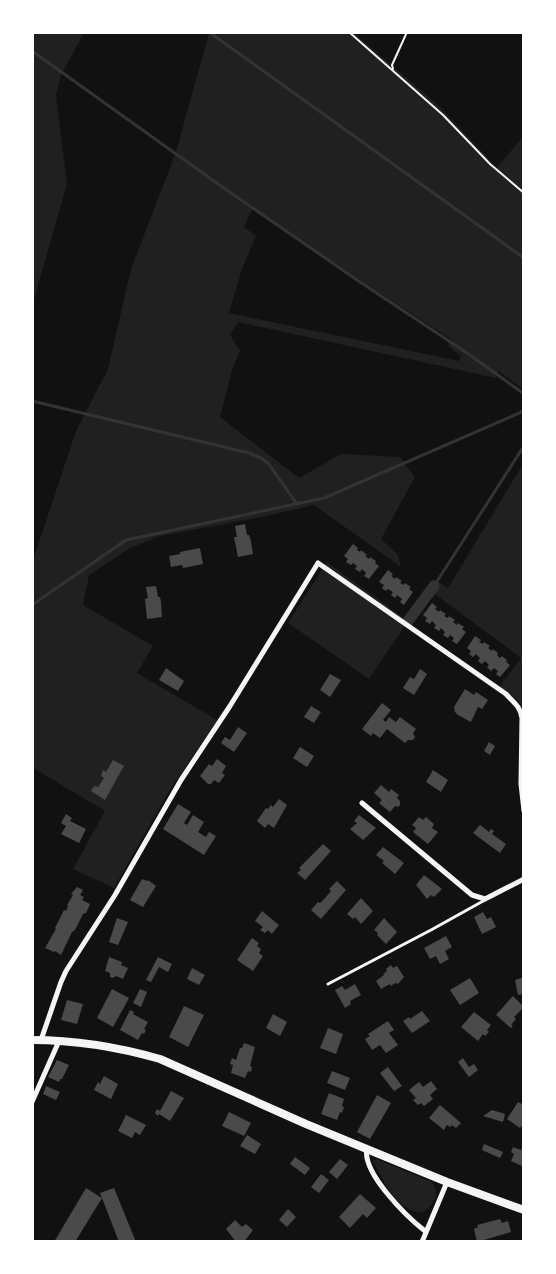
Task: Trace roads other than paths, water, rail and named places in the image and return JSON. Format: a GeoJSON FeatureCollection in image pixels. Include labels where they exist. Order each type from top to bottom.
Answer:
{"type":"FeatureCollection","features":[{"type":"Feature","properties":{"kind":"street"},"geometry":{"type":"LineString","coordinates":[[524,811],[521,784],[522,718],[521,711],[517,706],[506,694],[318,563],[164,808],[115,895],[66,971],[37,1040],[113,1048],[160,1059],[306,1124],[447,1182],[524,1210]]}},
{"type":"Feature","properties":{"kind":"street"},"geometry":{"type":"LineString","coordinates":[[362,803],[472,895],[485,899],[524,879]]}},
{"type":"Feature","properties":{"kind":"street"},"geometry":{"type":"LineString","coordinates":[[32,1102],[59,1041]]}},
{"type":"Feature","properties":{"kind":"street"},"geometry":{"type":"LineString","coordinates":[[367,1148],[366,1159],[374,1174],[400,1210],[426,1231]]}},
{"type":"Feature","properties":{"kind":"street"},"geometry":{"type":"LineString","coordinates":[[422,1242],[447,1182]]}},
{"type":"Feature","properties":{"kind":"lane"},"geometry":{"type":"LineString","coordinates":[[328,984],[431,930],[485,899]]}},
{"type":"Feature","properties":{"kind":"waterway"},"geometry":{"type":"LineString","coordinates":[[209,32],[524,258]]}},
{"type":"Feature","properties":{"kind":"waterway"},"geometry":{"type":"LineString","coordinates":[[32,51],[218,184],[470,355],[524,394]]}},
{"type":"Feature","properties":{"kind":"waterway"},"geometry":{"type":"LineString","coordinates":[[32,401],[249,453],[268,463],[297,504]]}},
{"type":"Feature","properties":{"kind":"waterway"},"geometry":{"type":"LineString","coordinates":[[32,605],[126,540],[324,498],[524,411]]}},
{"type":"Feature","properties":{"kind":"waterway"},"geometry":{"type":"LineString","coordinates":[[434,586],[524,446]]}},
{"type":"Feature","properties":{"kind":"waterway"},"geometry":{"type":"LineString","coordinates":[[408,621],[434,586]]}}]}
